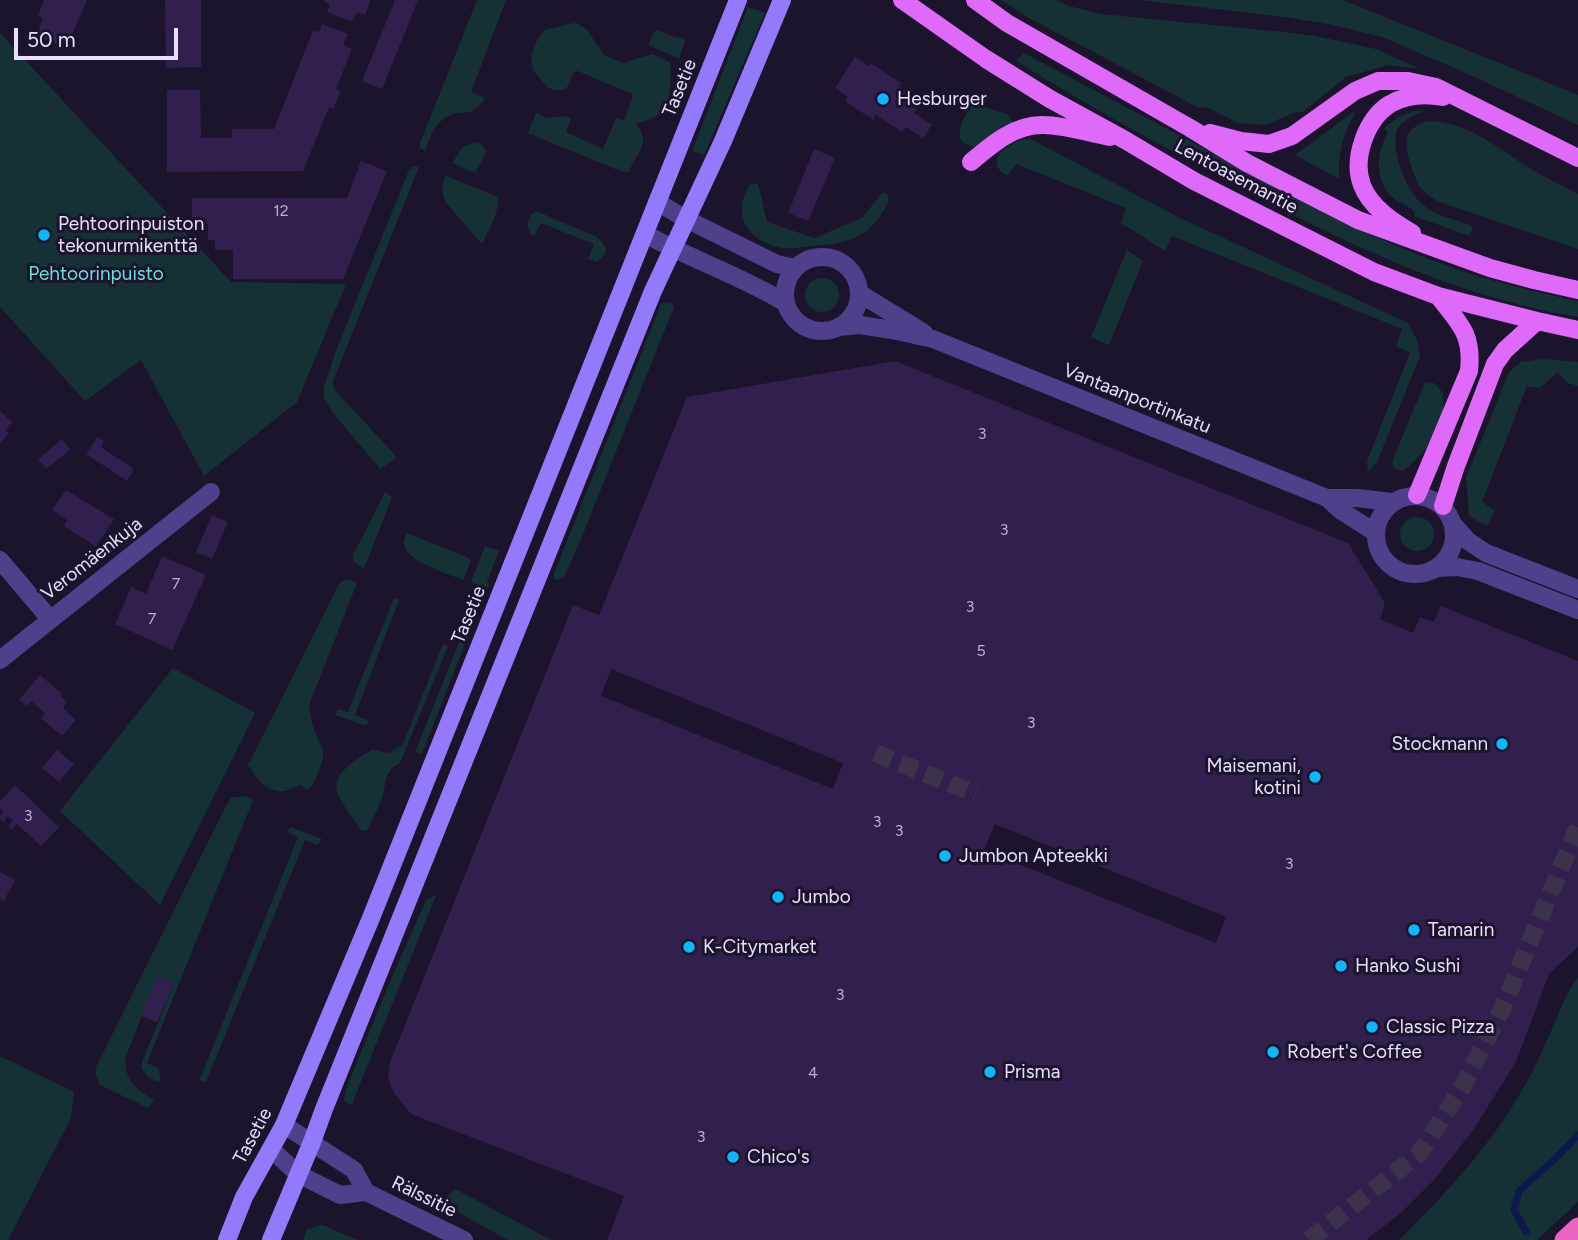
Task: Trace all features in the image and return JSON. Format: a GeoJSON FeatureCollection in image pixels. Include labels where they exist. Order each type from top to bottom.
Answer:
{"type":"FeatureCollection","features":[{"type":"Feature","properties":{"kind":"highway"},"geometry":{"type":"LineString","coordinates":[[1564,1240],[1578,1227]]}},
{"type":"Feature","properties":{"kind":"main road","name":"Tasetie"},"geometry":{"type":"LineString","coordinates":[[227,1240],[244,1197],[284,1125],[371,918],[738,0]]}},
{"type":"Feature","properties":{"kind":"main road"},"geometry":{"type":"LineString","coordinates":[[271,1240],[653,291],[723,141],[782,0]]}},
{"type":"Feature","properties":{"kind":"main road","name":"Lentoasemantie"},"geometry":{"type":"LineString","coordinates":[[902,0],[1050,99],[1194,181],[1374,272],[1438,296],[1578,330]]}},
{"type":"Feature","properties":{"kind":"main road","name":"Lentoasemantie"},"geometry":{"type":"LineString","coordinates":[[975,0],[1007,23],[1247,163],[1357,220],[1449,254],[1534,281],[1578,290]]}},
{"type":"Feature","properties":{"kind":"main road"},"geometry":{"type":"LineString","coordinates":[[1190,128],[1241,141],[1269,144],[1292,136],[1354,91],[1378,81],[1408,81],[1436,87],[1578,158]]}},
{"type":"Feature","properties":{"kind":"main road"},"geometry":{"type":"LineString","coordinates":[[1449,254],[1384,214],[1368,198],[1361,184],[1359,166],[1368,129],[1391,104],[1408,97],[1433,95],[1466,101]]}},
{"type":"Feature","properties":{"kind":"main road"},"geometry":{"type":"LineString","coordinates":[[971,162],[998,140],[1031,126],[1045,125],[1125,140]]}},
{"type":"Feature","properties":{"kind":"main road"},"geometry":{"type":"LineString","coordinates":[[1418,495],[1469,371],[1471,352],[1463,327],[1438,296]]}},
{"type":"Feature","properties":{"kind":"main road"},"geometry":{"type":"LineString","coordinates":[[1443,506],[1495,364],[1504,350],[1537,321]]}},
{"type":"Feature","properties":{"kind":"street"},"geometry":{"type":"LineString","coordinates":[[657,202],[777,264],[795,268],[788,279],[786,303]]}},
{"type":"Feature","properties":{"kind":"street","name":"Vantaanportinkatu"},"geometry":{"type":"LineString","coordinates":[[645,234],[767,291],[786,303],[794,320],[807,328],[820,331],[860,325],[933,339],[1327,498],[1340,510],[1376,533]]}},
{"type":"Feature","properties":{"kind":"street","name":"Vantaanportinkatu"},"geometry":{"type":"LineString","coordinates":[[795,268],[813,258],[826,257],[835,260],[851,272],[859,293],[933,339]]}},
{"type":"Feature","properties":{"kind":"street"},"geometry":{"type":"LineString","coordinates":[[839,327],[849,320],[856,309],[859,293]]}},
{"type":"Feature","properties":{"kind":"street","name":"Veromäenkuja"},"geometry":{"type":"LineString","coordinates":[[0,660],[211,492]]}},
{"type":"Feature","properties":{"kind":"street"},"geometry":{"type":"LineString","coordinates":[[1578,589],[1486,553],[1468,541],[1453,524],[1443,506],[1431,498],[1418,495],[1392,502],[1378,523],[1377,546],[1383,558],[1401,572],[1422,574],[1437,568],[1457,566],[1478,571],[1578,610]]}},
{"type":"Feature","properties":{"kind":"street","name":"Vantaanportinkatu"},"geometry":{"type":"LineString","coordinates":[[1327,498],[1392,502]]}},
{"type":"Feature","properties":{"kind":"street"},"geometry":{"type":"LineString","coordinates":[[1437,568],[1451,552],[1455,537],[1453,524]]}},
{"type":"Feature","properties":{"kind":"street"},"geometry":{"type":"LineString","coordinates":[[0,560],[50,619]]}},
{"type":"Feature","properties":{"kind":"street","name":"Rälssitie"},"geometry":{"type":"LineString","coordinates":[[284,1125],[354,1170],[366,1192]]}},
{"type":"Feature","properties":{"kind":"street","name":"Rälssitie"},"geometry":{"type":"LineString","coordinates":[[271,1149],[298,1174],[340,1195],[366,1192],[464,1240]]}},
{"type":"Feature","properties":{"kind":"green space"},"geometry":{"type":"Polygon","coordinates":[[[477,0],[506,0],[471,92],[485,98],[473,111],[451,115],[441,121],[425,151],[420,148],[420,143],[477,0]]]}},
{"type":"Feature","properties":{"kind":"green space"},"geometry":{"type":"Polygon","coordinates":[[[1001,0],[1056,0],[1101,14],[1315,36],[1376,49],[1420,69],[1389,65],[1346,77],[1303,112],[1296,112],[1265,125],[1238,123],[1206,107],[1199,108],[1029,18],[1001,0]]]}},
{"type":"Feature","properties":{"kind":"green space"},"geometry":{"type":"Polygon","coordinates":[[[1140,0],[1343,0],[1578,95],[1578,125],[1382,37],[1284,17],[1140,0]]]}},
{"type":"Feature","properties":{"kind":"green space"},"geometry":{"type":"Polygon","coordinates":[[[748,7],[765,13],[704,155],[692,151],[748,7]]]}},
{"type":"Feature","properties":{"kind":"green space"},"geometry":{"type":"Polygon","coordinates":[[[574,23],[587,30],[605,56],[623,63],[652,54],[670,62],[669,96],[665,109],[636,124],[641,131],[643,143],[629,172],[620,171],[528,133],[536,113],[546,118],[565,116],[571,118],[566,132],[603,149],[616,118],[624,121],[632,94],[578,71],[574,72],[564,90],[556,90],[548,88],[533,70],[531,56],[544,30],[574,23]]]}},
{"type":"Feature","properties":{"kind":"green space"},"geometry":{"type":"Polygon","coordinates":[[[657,30],[685,41],[679,59],[648,45],[657,30]]]}},
{"type":"Feature","properties":{"kind":"green space","name":"Pehtoorinpuisto"},"geometry":{"type":"Polygon","coordinates":[[[0,33],[231,282],[346,284],[297,402],[204,476],[141,360],[85,401],[0,307],[0,33]]]}},
{"type":"Feature","properties":{"kind":"green space"},"geometry":{"type":"Polygon","coordinates":[[[1024,53],[1345,223],[1449,267],[1578,301],[1578,317],[1531,308],[1440,280],[1309,223],[1145,136],[1016,61],[1024,53]]]}},
{"type":"Feature","properties":{"kind":"green space"},"geometry":{"type":"Polygon","coordinates":[[[974,104],[1007,114],[1013,122],[1001,127],[974,147],[961,140],[960,128],[974,104]]]}},
{"type":"Feature","properties":{"kind":"green space"},"geometry":{"type":"Polygon","coordinates":[[[1426,110],[1407,119],[1398,128],[1395,146],[1397,157],[1416,198],[1439,215],[1473,226],[1470,236],[1414,216],[1413,210],[1389,193],[1380,177],[1379,159],[1388,133],[1384,128],[1404,115],[1426,110]]]}},
{"type":"Feature","properties":{"kind":"green space"},"geometry":{"type":"Polygon","coordinates":[[[1353,112],[1355,114],[1342,145],[1339,179],[1295,155],[1353,112]]]}},
{"type":"Feature","properties":{"kind":"green space"},"geometry":{"type":"Polygon","coordinates":[[[1428,121],[1468,130],[1578,194],[1578,249],[1437,201],[1426,193],[1415,177],[1406,143],[1412,129],[1428,121]]]}},
{"type":"Feature","properties":{"kind":"green space"},"geometry":{"type":"Polygon","coordinates":[[[1029,138],[1182,219],[1408,323],[1417,340],[1420,356],[1377,462],[1367,473],[1367,461],[1410,353],[1396,346],[1402,329],[1172,236],[1165,251],[1121,223],[1126,208],[1017,164],[1007,176],[1001,172],[997,163],[999,155],[1014,143],[1029,138]]]}},
{"type":"Feature","properties":{"kind":"green space"},"geometry":{"type":"Polygon","coordinates":[[[475,142],[481,143],[487,151],[475,173],[452,163],[463,147],[475,142]]]}},
{"type":"Feature","properties":{"kind":"green space"},"geometry":{"type":"Polygon","coordinates":[[[419,167],[333,381],[334,389],[395,455],[396,458],[380,469],[333,413],[324,398],[324,386],[409,170],[419,167]]]}},
{"type":"Feature","properties":{"kind":"green space"},"geometry":{"type":"Polygon","coordinates":[[[446,176],[498,197],[495,215],[482,244],[446,203],[442,189],[446,176]]]}},
{"type":"Feature","properties":{"kind":"green space"},"geometry":{"type":"Polygon","coordinates":[[[758,183],[767,222],[814,238],[862,218],[882,193],[887,194],[889,199],[875,223],[855,238],[833,244],[782,248],[757,238],[744,221],[744,198],[749,185],[758,183]]]}},
{"type":"Feature","properties":{"kind":"green space"},"geometry":{"type":"Polygon","coordinates":[[[536,211],[597,237],[606,249],[605,254],[597,262],[588,259],[594,244],[541,223],[534,236],[530,234],[527,224],[536,211]]]}},
{"type":"Feature","properties":{"kind":"green space"},"geometry":{"type":"Polygon","coordinates":[[[1127,250],[1143,261],[1109,345],[1091,337],[1127,250]]]}},
{"type":"Feature","properties":{"kind":"green space"},"geometry":{"type":"Polygon","coordinates":[[[822,278],[834,283],[839,295],[834,307],[822,312],[810,307],[805,295],[810,283],[822,278]]]}},
{"type":"Feature","properties":{"kind":"green space"},"geometry":{"type":"Polygon","coordinates":[[[672,303],[674,307],[579,544],[564,577],[554,579],[661,304],[672,303]]]}},
{"type":"Feature","properties":{"kind":"green space"},"geometry":{"type":"Polygon","coordinates":[[[1543,359],[1578,362],[1578,386],[1568,383],[1558,372],[1540,388],[1527,386],[1482,502],[1495,511],[1487,526],[1469,516],[1466,478],[1509,372],[1521,362],[1543,359]]]}},
{"type":"Feature","properties":{"kind":"green space"},"geometry":{"type":"Polygon","coordinates":[[[1425,382],[1434,383],[1443,393],[1442,419],[1429,444],[1416,459],[1403,471],[1395,469],[1392,464],[1394,457],[1425,382]]]}},
{"type":"Feature","properties":{"kind":"green space"},"geometry":{"type":"Polygon","coordinates":[[[385,492],[392,497],[364,569],[353,561],[353,555],[385,492]]]}},
{"type":"Feature","properties":{"kind":"green space"},"geometry":{"type":"Polygon","coordinates":[[[1417,517],[1429,522],[1434,534],[1429,546],[1417,551],[1405,546],[1400,534],[1405,522],[1417,517]]]}},
{"type":"Feature","properties":{"kind":"green space"},"geometry":{"type":"Polygon","coordinates":[[[407,533],[467,557],[471,561],[463,580],[412,556],[404,543],[407,533]]]}},
{"type":"Feature","properties":{"kind":"green space"},"geometry":{"type":"Polygon","coordinates":[[[485,546],[499,551],[487,582],[487,589],[471,582],[485,546]]]}},
{"type":"Feature","properties":{"kind":"green space"},"geometry":{"type":"Polygon","coordinates":[[[344,580],[357,583],[309,705],[312,724],[323,751],[323,760],[313,785],[307,790],[300,785],[285,791],[273,790],[263,784],[250,767],[247,767],[339,584],[344,580]]]}},
{"type":"Feature","properties":{"kind":"green space"},"geometry":{"type":"Polygon","coordinates":[[[394,598],[399,600],[355,715],[369,721],[367,725],[335,715],[338,709],[348,712],[394,598]]]}},
{"type":"Feature","properties":{"kind":"green space"},"geometry":{"type":"Polygon","coordinates":[[[468,636],[422,754],[415,752],[460,640],[468,636]]]}},
{"type":"Feature","properties":{"kind":"green space"},"geometry":{"type":"Polygon","coordinates":[[[443,644],[448,646],[400,763],[388,774],[381,801],[369,827],[366,831],[361,830],[338,795],[339,778],[348,766],[372,750],[389,753],[403,744],[443,644]]]}},
{"type":"Feature","properties":{"kind":"green space"},"geometry":{"type":"Polygon","coordinates":[[[173,668],[255,713],[160,905],[60,811],[173,668]]]}},
{"type":"Feature","properties":{"kind":"green space"},"geometry":{"type":"Polygon","coordinates":[[[245,796],[253,800],[147,1063],[158,1068],[161,1078],[158,1082],[148,1077],[142,1069],[142,1062],[174,983],[158,976],[126,1056],[126,1070],[132,1082],[141,1092],[154,1099],[148,1108],[100,1085],[96,1067],[227,804],[231,798],[245,796]]]}},
{"type":"Feature","properties":{"kind":"green space"},"geometry":{"type":"Polygon","coordinates":[[[290,827],[322,839],[318,845],[305,840],[206,1082],[199,1081],[298,837],[288,832],[290,827]]]}},
{"type":"Feature","properties":{"kind":"green space"},"geometry":{"type":"Polygon","coordinates":[[[436,895],[352,1104],[349,1105],[344,1101],[346,1089],[388,986],[426,900],[436,895]]]}},
{"type":"Feature","properties":{"kind":"green space"},"geometry":{"type":"Polygon","coordinates":[[[1578,978],[1578,1202],[1537,1240],[1399,1240],[1451,1186],[1498,1128],[1529,1079],[1566,997],[1578,978]]]}},
{"type":"Feature","properties":{"kind":"green space"},"geometry":{"type":"Polygon","coordinates":[[[0,1056],[74,1092],[71,1118],[8,1240],[0,1240],[0,1056]]]}},
{"type":"Feature","properties":{"kind":"green space"},"geometry":{"type":"Polygon","coordinates":[[[455,1190],[551,1240],[508,1240],[450,1208],[445,1202],[447,1196],[455,1190]]]}},
{"type":"Feature","properties":{"kind":"green space"},"geometry":{"type":"Polygon","coordinates":[[[322,1225],[358,1240],[303,1240],[307,1229],[322,1225]]]}},
{"type":"Feature","properties":{"kind":"building"},"geometry":{"type":"Polygon","coordinates":[[[44,0],[87,0],[66,48],[36,36],[43,18],[38,16],[44,0]]]}},
{"type":"Feature","properties":{"kind":"building"},"geometry":{"type":"Polygon","coordinates":[[[165,0],[201,0],[201,67],[166,68],[165,0]]]}},
{"type":"Feature","properties":{"kind":"building"},"geometry":{"type":"Polygon","coordinates":[[[371,0],[365,15],[357,12],[352,22],[327,12],[330,4],[324,2],[371,0]]]}},
{"type":"Feature","properties":{"kind":"building"},"geometry":{"type":"Polygon","coordinates":[[[395,0],[418,0],[382,89],[362,81],[395,0]]]}},
{"type":"Feature","properties":{"kind":"building"},"geometry":{"type":"Polygon","coordinates":[[[322,24],[348,34],[343,45],[352,49],[336,89],[341,91],[333,109],[329,107],[303,171],[167,172],[167,90],[200,90],[201,138],[232,138],[232,129],[274,129],[313,30],[319,32],[322,24]]]}},
{"type":"Feature","properties":{"kind":"building","name":"Hesburger"},"geometry":{"type":"Polygon","coordinates":[[[855,57],[869,66],[871,63],[901,83],[899,86],[922,102],[914,113],[932,125],[923,138],[906,127],[902,132],[876,115],[873,120],[845,101],[848,97],[835,88],[855,57]]]}},
{"type":"Feature","properties":{"kind":"building"},"geometry":{"type":"Polygon","coordinates":[[[814,149],[835,158],[808,221],[788,213],[814,149]]]}},
{"type":"Feature","properties":{"kind":"building"},"geometry":{"type":"Polygon","coordinates":[[[361,161],[387,171],[343,279],[233,279],[233,250],[215,250],[215,240],[208,240],[208,224],[192,224],[192,198],[347,198],[361,161]]]}},
{"type":"Feature","properties":{"kind":"building","name":"Jumbo"},"geometry":{"type":"Polygon","coordinates":[[[895,361],[1348,543],[1385,603],[1380,619],[1413,633],[1420,617],[1434,622],[1441,606],[1578,661],[1578,947],[1549,974],[1516,1062],[1473,1130],[1435,1179],[1401,1213],[1366,1240],[607,1240],[624,1196],[411,1114],[394,1093],[388,1078],[390,1062],[573,605],[599,615],[687,397],[895,361]],[[611,669],[601,696],[833,789],[843,763],[611,669]],[[995,824],[984,850],[1216,943],[1226,917],[995,824]]]}},
{"type":"Feature","properties":{"kind":"building"},"geometry":{"type":"Polygon","coordinates":[[[0,411],[12,422],[5,430],[9,433],[0,443],[0,411]]]}},
{"type":"Feature","properties":{"kind":"building"},"geometry":{"type":"Polygon","coordinates":[[[97,437],[104,442],[101,447],[134,469],[127,481],[86,454],[97,437]]]}},
{"type":"Feature","properties":{"kind":"building"},"geometry":{"type":"Polygon","coordinates":[[[62,439],[70,450],[46,469],[38,459],[62,439]]]}},
{"type":"Feature","properties":{"kind":"building"},"geometry":{"type":"Polygon","coordinates":[[[66,490],[114,519],[96,547],[64,526],[67,520],[52,510],[66,490]]]}},
{"type":"Feature","properties":{"kind":"building"},"geometry":{"type":"Polygon","coordinates":[[[212,515],[228,522],[212,559],[196,552],[212,515]]]}},
{"type":"Feature","properties":{"kind":"building"},"geometry":{"type":"Polygon","coordinates":[[[162,556],[206,575],[172,650],[115,624],[131,587],[146,594],[162,556]]]}},
{"type":"Feature","properties":{"kind":"building"},"geometry":{"type":"Polygon","coordinates":[[[40,675],[62,694],[60,696],[67,702],[63,708],[76,720],[62,736],[41,718],[45,713],[31,701],[27,706],[19,700],[40,675]]]}},
{"type":"Feature","properties":{"kind":"building"},"geometry":{"type":"Polygon","coordinates":[[[57,750],[74,764],[59,782],[42,768],[57,750]]]}},
{"type":"Feature","properties":{"kind":"building"},"geometry":{"type":"Polygon","coordinates":[[[15,785],[59,827],[41,846],[17,824],[12,830],[8,826],[13,820],[8,816],[3,822],[0,819],[4,812],[0,808],[0,801],[15,785]]]}},
{"type":"Feature","properties":{"kind":"building"},"geometry":{"type":"Polygon","coordinates":[[[0,872],[15,880],[4,901],[0,899],[0,872]]]}},
{"type":"Feature","properties":{"kind":"building"},"geometry":{"type":"Polygon","coordinates":[[[158,976],[174,983],[157,1022],[141,1016],[158,976]]]}},
{"type":"Feature","properties":{"kind":"waterway"},"geometry":{"type":"LineString","coordinates":[[1526,1232],[1514,1210],[1519,1191],[1578,1135]]}},
{"type":"Feature","properties":{"kind":"tunnel"},"geometry":{"type":"LineString","coordinates":[[875,753],[976,794]]}},
{"type":"Feature","properties":{"kind":"tunnel"},"geometry":{"type":"LineString","coordinates":[[1309,1240],[1419,1154],[1463,1086],[1501,1011],[1578,827]]}},
{"type":"Feature","properties":{"kind":"place","name":"Hesburger"},"geometry":{"type":"Point","coordinates":[883,99]}},
{"type":"Feature","properties":{"kind":"place","name":"Pehtoorinpuiston tekonurmikenttä"},"geometry":{"type":"Point","coordinates":[44,235]}},
{"type":"Feature","properties":{"kind":"place","name":"Stockmann"},"geometry":{"type":"Point","coordinates":[1502,744]}},
{"type":"Feature","properties":{"kind":"place","name":"Maisemani, kotini"},"geometry":{"type":"Point","coordinates":[1315,777]}},
{"type":"Feature","properties":{"kind":"place","name":"Jumbon Apteekki"},"geometry":{"type":"Point","coordinates":[945,856]}},
{"type":"Feature","properties":{"kind":"place","name":"Jumbo"},"geometry":{"type":"Point","coordinates":[778,897]}},
{"type":"Feature","properties":{"kind":"place","name":"Tamarin"},"geometry":{"type":"Point","coordinates":[1414,930]}},
{"type":"Feature","properties":{"kind":"place","name":"K-Citymarket"},"geometry":{"type":"Point","coordinates":[689,947]}},
{"type":"Feature","properties":{"kind":"place","name":"Hanko Sushi"},"geometry":{"type":"Point","coordinates":[1341,966]}},
{"type":"Feature","properties":{"kind":"place","name":"Classic Pizza"},"geometry":{"type":"Point","coordinates":[1372,1027]}},
{"type":"Feature","properties":{"kind":"place","name":"Robert's Coffee"},"geometry":{"type":"Point","coordinates":[1273,1052]}},
{"type":"Feature","properties":{"kind":"place","name":"Prisma"},"geometry":{"type":"Point","coordinates":[990,1072]}},
{"type":"Feature","properties":{"kind":"place","name":"Chico's"},"geometry":{"type":"Point","coordinates":[733,1157]}}]}
